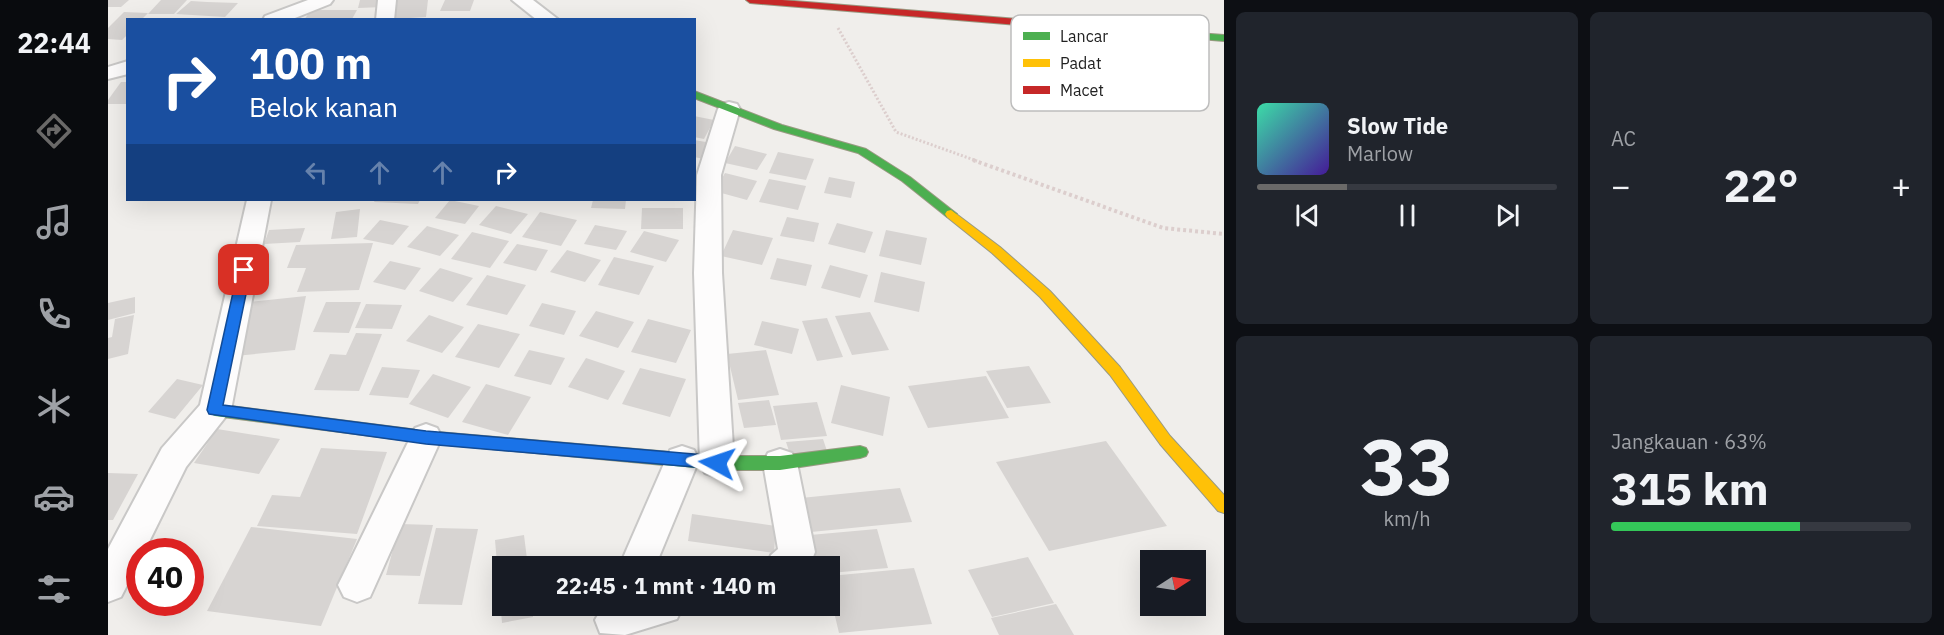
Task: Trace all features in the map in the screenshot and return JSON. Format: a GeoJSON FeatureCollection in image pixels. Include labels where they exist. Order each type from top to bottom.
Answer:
{"type":"FeatureCollection","features":[{"type":"Feature","properties":{"kind":"street"},"geometry":{"type":"LineString","coordinates":[[264,18],[266,0]]}},
{"type":"Feature","properties":{"kind":"street"},"geometry":{"type":"LineString","coordinates":[[277,18],[324,0]]}},
{"type":"Feature","properties":{"kind":"street"},"geometry":{"type":"LineString","coordinates":[[385,18],[387,0]]}},
{"type":"Feature","properties":{"kind":"street"},"geometry":{"type":"LineString","coordinates":[[521,0],[547,18]]}},
{"type":"Feature","properties":{"kind":"street"},"geometry":{"type":"LineString","coordinates":[[750,0],[1011,21]]}},
{"type":"Feature","properties":{"kind":"street"},"geometry":{"type":"LineString","coordinates":[[1209,37],[1224,38]]}},
{"type":"Feature","properties":{"kind":"street"},"geometry":{"type":"LineString","coordinates":[[108,73],[126,68]]}},
{"type":"Feature","properties":{"kind":"street"},"geometry":{"type":"LineString","coordinates":[[696,95],[729,109],[862,152],[906,179],[996,250],[1045,294],[1115,371],[1165,440],[1224,506]]}},
{"type":"Feature","properties":{"kind":"street"},"geometry":{"type":"LineString","coordinates":[[717,463],[708,273],[710,175],[719,136],[729,109]]}},
{"type":"Feature","properties":{"kind":"street"},"geometry":{"type":"LineString","coordinates":[[108,585],[174,458],[215,410],[259,201]]}},
{"type":"Feature","properties":{"kind":"street"},"geometry":{"type":"LineString","coordinates":[[215,410],[426,437],[717,463],[780,463],[860,452]]}},
{"type":"Feature","properties":{"kind":"street"},"geometry":{"type":"LineString","coordinates":[[357,585],[426,437]]}},
{"type":"Feature","properties":{"kind":"street"},"geometry":{"type":"LineString","coordinates":[[642,556],[682,460]]}},
{"type":"Feature","properties":{"kind":"street"},"geometry":{"type":"LineString","coordinates":[[780,463],[797,552],[795,556]]}},
{"type":"Feature","properties":{"kind":"path"},"geometry":{"type":"LineString","coordinates":[[836,24],[896,132],[1163,228],[1224,234]]}},
{"type":"Feature","properties":{"kind":"building"},"geometry":{"type":"Polygon","coordinates":[[[108,0],[129,0],[121,7],[108,7],[108,0]]]}},
{"type":"Feature","properties":{"kind":"building"},"geometry":{"type":"Polygon","coordinates":[[[161,0],[187,0],[174,14],[148,14],[161,0]]]}},
{"type":"Feature","properties":{"kind":"building"},"geometry":{"type":"Polygon","coordinates":[[[360,0],[384,0],[383,7],[358,8],[360,0]]]}},
{"type":"Feature","properties":{"kind":"building"},"geometry":{"type":"Polygon","coordinates":[[[397,0],[428,0],[426,17],[394,18],[397,0]]]}},
{"type":"Feature","properties":{"kind":"building"},"geometry":{"type":"Polygon","coordinates":[[[445,0],[474,0],[470,11],[440,11],[445,0]]]}},
{"type":"Feature","properties":{"kind":"building"},"geometry":{"type":"Polygon","coordinates":[[[191,1],[238,3],[225,17],[176,14],[191,1]]]}},
{"type":"Feature","properties":{"kind":"building"},"geometry":{"type":"Polygon","coordinates":[[[311,10],[357,10],[353,18],[305,18],[311,10]]]}},
{"type":"Feature","properties":{"kind":"building"},"geometry":{"type":"Polygon","coordinates":[[[124,12],[148,13],[143,18],[126,18],[126,36],[122,40],[108,39],[108,28],[124,12]]]}},
{"type":"Feature","properties":{"kind":"building"},"geometry":{"type":"Polygon","coordinates":[[[121,82],[126,82],[126,104],[108,104],[108,100],[121,82]]]}},
{"type":"Feature","properties":{"kind":"building"},"geometry":{"type":"Polygon","coordinates":[[[696,116],[714,120],[704,139],[696,137],[696,116]]]}},
{"type":"Feature","properties":{"kind":"building"},"geometry":{"type":"Polygon","coordinates":[[[696,140],[712,143],[704,159],[696,157],[696,140]]]}},
{"type":"Feature","properties":{"kind":"building"},"geometry":{"type":"Polygon","coordinates":[[[735,146],[767,154],[757,170],[725,163],[735,146]]]}},
{"type":"Feature","properties":{"kind":"building"},"geometry":{"type":"Polygon","coordinates":[[[778,152],[814,159],[806,180],[769,173],[778,152]]]}},
{"type":"Feature","properties":{"kind":"building"},"geometry":{"type":"Polygon","coordinates":[[[725,173],[757,181],[747,200],[714,191],[725,173]]]}},
{"type":"Feature","properties":{"kind":"building"},"geometry":{"type":"Polygon","coordinates":[[[829,177],[855,182],[851,198],[824,193],[829,177]]]}},
{"type":"Feature","properties":{"kind":"building"},"geometry":{"type":"Polygon","coordinates":[[[769,179],[806,186],[798,210],[759,202],[769,179]]]}},
{"type":"Feature","properties":{"kind":"building"},"geometry":{"type":"Polygon","coordinates":[[[374,201],[420,201],[418,204],[374,201]]]}},
{"type":"Feature","properties":{"kind":"building"},"geometry":{"type":"Polygon","coordinates":[[[449,201],[479,206],[465,224],[435,218],[449,201]]]}},
{"type":"Feature","properties":{"kind":"building"},"geometry":{"type":"Polygon","coordinates":[[[593,201],[626,201],[625,209],[591,208],[593,201]]]}},
{"type":"Feature","properties":{"kind":"building"},"geometry":{"type":"Polygon","coordinates":[[[496,206],[528,214],[511,234],[479,225],[496,206]]]}},
{"type":"Feature","properties":{"kind":"building"},"geometry":{"type":"Polygon","coordinates":[[[642,208],[683,208],[683,229],[641,229],[642,208]]]}},
{"type":"Feature","properties":{"kind":"building"},"geometry":{"type":"Polygon","coordinates":[[[360,209],[357,237],[331,239],[336,212],[360,209]]]}},
{"type":"Feature","properties":{"kind":"building"},"geometry":{"type":"Polygon","coordinates":[[[540,212],[577,220],[561,246],[522,237],[540,212]]]}},
{"type":"Feature","properties":{"kind":"building"},"geometry":{"type":"Polygon","coordinates":[[[787,217],[819,223],[814,242],[780,236],[787,217]]]}},
{"type":"Feature","properties":{"kind":"building"},"geometry":{"type":"Polygon","coordinates":[[[380,220],[409,226],[393,245],[363,239],[380,220]]]}},
{"type":"Feature","properties":{"kind":"building"},"geometry":{"type":"Polygon","coordinates":[[[837,223],[873,232],[865,253],[828,244],[837,223]]]}},
{"type":"Feature","properties":{"kind":"building"},"geometry":{"type":"Polygon","coordinates":[[[595,225],[627,231],[616,250],[584,244],[595,225]]]}},
{"type":"Feature","properties":{"kind":"building"},"geometry":{"type":"Polygon","coordinates":[[[427,226],[459,235],[440,256],[407,247],[427,226]]]}},
{"type":"Feature","properties":{"kind":"building"},"geometry":{"type":"Polygon","coordinates":[[[305,228],[300,242],[264,244],[269,230],[305,228]]]}},
{"type":"Feature","properties":{"kind":"building"},"geometry":{"type":"Polygon","coordinates":[[[733,230],[773,238],[762,265],[721,256],[733,230]]]}},
{"type":"Feature","properties":{"kind":"building"},"geometry":{"type":"Polygon","coordinates":[[[886,230],[927,238],[921,265],[879,256],[886,230]]]}},
{"type":"Feature","properties":{"kind":"building"},"geometry":{"type":"Polygon","coordinates":[[[644,231],[679,240],[666,262],[630,252],[644,231]]]}},
{"type":"Feature","properties":{"kind":"building"},"geometry":{"type":"Polygon","coordinates":[[[472,232],[509,241],[490,268],[451,259],[472,232]]]}},
{"type":"Feature","properties":{"kind":"building"},"geometry":{"type":"Polygon","coordinates":[[[373,243],[359,290],[297,292],[306,268],[287,268],[296,245],[373,243]]]}},
{"type":"Feature","properties":{"kind":"building"},"geometry":{"type":"Polygon","coordinates":[[[517,244],[548,250],[536,271],[503,263],[517,244]]]}},
{"type":"Feature","properties":{"kind":"building"},"geometry":{"type":"Polygon","coordinates":[[[567,250],[601,260],[585,282],[550,272],[567,250]]]}},
{"type":"Feature","properties":{"kind":"building"},"geometry":{"type":"Polygon","coordinates":[[[614,257],[654,266],[639,295],[598,285],[614,257]]]}},
{"type":"Feature","properties":{"kind":"building"},"geometry":{"type":"Polygon","coordinates":[[[777,258],[812,265],[806,286],[770,279],[777,258]]]}},
{"type":"Feature","properties":{"kind":"building"},"geometry":{"type":"Polygon","coordinates":[[[390,261],[421,268],[405,290],[373,282],[390,261]]]}},
{"type":"Feature","properties":{"kind":"building"},"geometry":{"type":"Polygon","coordinates":[[[830,265],[868,275],[860,298],[821,288],[830,265]]]}},
{"type":"Feature","properties":{"kind":"building"},"geometry":{"type":"Polygon","coordinates":[[[440,268],[473,278],[453,302],[419,291],[440,268]]]}},
{"type":"Feature","properties":{"kind":"building"},"geometry":{"type":"Polygon","coordinates":[[[881,272],[925,282],[919,312],[874,302],[881,272]]]}},
{"type":"Feature","properties":{"kind":"building"},"geometry":{"type":"Polygon","coordinates":[[[487,275],[526,285],[507,315],[466,305],[487,275]]]}},
{"type":"Feature","properties":{"kind":"building"},"geometry":{"type":"Polygon","coordinates":[[[306,296],[295,350],[235,356],[250,302],[306,296]]]}},
{"type":"Feature","properties":{"kind":"building"},"geometry":{"type":"Polygon","coordinates":[[[135,297],[135,313],[108,320],[108,303],[135,297]]]}},
{"type":"Feature","properties":{"kind":"building"},"geometry":{"type":"Polygon","coordinates":[[[326,302],[361,302],[349,333],[313,332],[326,302]]]}},
{"type":"Feature","properties":{"kind":"building"},"geometry":{"type":"Polygon","coordinates":[[[542,303],[576,311],[564,335],[529,326],[542,303]]]}},
{"type":"Feature","properties":{"kind":"building"},"geometry":{"type":"Polygon","coordinates":[[[366,304],[402,305],[392,329],[355,328],[366,304]]]}},
{"type":"Feature","properties":{"kind":"building"},"geometry":{"type":"Polygon","coordinates":[[[596,311],[634,322],[618,348],[579,336],[596,311]]]}},
{"type":"Feature","properties":{"kind":"building"},"geometry":{"type":"Polygon","coordinates":[[[870,312],[889,350],[852,355],[835,316],[870,312]]]}},
{"type":"Feature","properties":{"kind":"building"},"geometry":{"type":"Polygon","coordinates":[[[134,315],[128,354],[108,359],[108,338],[112,337],[115,319],[134,315]]]}},
{"type":"Feature","properties":{"kind":"building"},"geometry":{"type":"Polygon","coordinates":[[[429,315],[464,327],[442,353],[406,341],[429,315]]]}},
{"type":"Feature","properties":{"kind":"building"},"geometry":{"type":"Polygon","coordinates":[[[827,318],[843,357],[817,361],[802,321],[827,318]]]}},
{"type":"Feature","properties":{"kind":"building"},"geometry":{"type":"Polygon","coordinates":[[[648,319],[691,330],[676,363],[631,352],[648,319]]]}},
{"type":"Feature","properties":{"kind":"building"},"geometry":{"type":"Polygon","coordinates":[[[762,321],[799,329],[792,354],[754,345],[762,321]]]}},
{"type":"Feature","properties":{"kind":"building"},"geometry":{"type":"Polygon","coordinates":[[[478,324],[520,334],[499,368],[455,357],[478,324]]]}},
{"type":"Feature","properties":{"kind":"building"},"geometry":{"type":"Polygon","coordinates":[[[356,333],[382,334],[359,391],[314,390],[330,354],[346,355],[356,333]]]}},
{"type":"Feature","properties":{"kind":"building"},"geometry":{"type":"Polygon","coordinates":[[[529,350],[565,358],[551,385],[514,376],[529,350]]]}},
{"type":"Feature","properties":{"kind":"building"},"geometry":{"type":"Polygon","coordinates":[[[766,350],[779,395],[738,400],[727,354],[766,350]]]}},
{"type":"Feature","properties":{"kind":"building"},"geometry":{"type":"Polygon","coordinates":[[[586,358],[625,371],[608,400],[568,387],[586,358]]]}},
{"type":"Feature","properties":{"kind":"building"},"geometry":{"type":"Polygon","coordinates":[[[1029,366],[1051,403],[1007,408],[986,371],[1029,366]]]}},
{"type":"Feature","properties":{"kind":"building"},"geometry":{"type":"Polygon","coordinates":[[[382,367],[420,370],[408,398],[369,395],[382,367]]]}},
{"type":"Feature","properties":{"kind":"building"},"geometry":{"type":"Polygon","coordinates":[[[640,368],[686,379],[670,417],[622,404],[640,368]]]}},
{"type":"Feature","properties":{"kind":"building"},"geometry":{"type":"Polygon","coordinates":[[[433,374],[471,387],[448,418],[409,404],[433,374]]]}},
{"type":"Feature","properties":{"kind":"building"},"geometry":{"type":"Polygon","coordinates":[[[986,376],[1009,418],[928,428],[908,386],[986,376]]]}},
{"type":"Feature","properties":{"kind":"building"},"geometry":{"type":"Polygon","coordinates":[[[177,379],[203,385],[175,419],[148,412],[177,379]]]}},
{"type":"Feature","properties":{"kind":"building"},"geometry":{"type":"Polygon","coordinates":[[[486,384],[531,397],[508,435],[462,422],[486,384]]]}},
{"type":"Feature","properties":{"kind":"building"},"geometry":{"type":"Polygon","coordinates":[[[841,385],[890,397],[883,436],[831,423],[841,385]]]}},
{"type":"Feature","properties":{"kind":"building"},"geometry":{"type":"Polygon","coordinates":[[[769,400],[776,425],[744,428],[738,403],[769,400]]]}},
{"type":"Feature","properties":{"kind":"building"},"geometry":{"type":"Polygon","coordinates":[[[817,402],[827,436],[781,440],[773,406],[817,402]]]}},
{"type":"Feature","properties":{"kind":"building"},"geometry":{"type":"Polygon","coordinates":[[[217,429],[280,439],[259,474],[194,463],[217,429]]]}},
{"type":"Feature","properties":{"kind":"building"},"geometry":{"type":"Polygon","coordinates":[[[823,439],[828,454],[791,457],[786,442],[823,439]]]}},
{"type":"Feature","properties":{"kind":"building"},"geometry":{"type":"Polygon","coordinates":[[[1106,441],[1167,526],[1049,551],[996,462],[1106,441]]]}},
{"type":"Feature","properties":{"kind":"building"},"geometry":{"type":"Polygon","coordinates":[[[321,448],[387,452],[357,534],[257,526],[272,495],[300,497],[321,448]]]}},
{"type":"Feature","properties":{"kind":"building"},"geometry":{"type":"Polygon","coordinates":[[[108,473],[138,474],[113,520],[108,520],[108,473]]]}},
{"type":"Feature","properties":{"kind":"building"},"geometry":{"type":"Polygon","coordinates":[[[900,488],[912,522],[811,532],[801,498],[900,488]]]}},
{"type":"Feature","properties":{"kind":"building"},"geometry":{"type":"Polygon","coordinates":[[[692,514],[776,526],[774,553],[688,541],[692,514]]]}},
{"type":"Feature","properties":{"kind":"building"},"geometry":{"type":"Polygon","coordinates":[[[400,524],[433,525],[420,576],[386,575],[400,524]]]}},
{"type":"Feature","properties":{"kind":"building"},"geometry":{"type":"Polygon","coordinates":[[[251,527],[357,539],[321,626],[207,611],[251,527]]]}},
{"type":"Feature","properties":{"kind":"building"},"geometry":{"type":"Polygon","coordinates":[[[436,528],[478,529],[462,605],[418,604],[436,528]]]}},
{"type":"Feature","properties":{"kind":"building"},"geometry":{"type":"Polygon","coordinates":[[[877,529],[888,568],[840,572],[840,556],[815,556],[810,535],[877,529]]]}},
{"type":"Feature","properties":{"kind":"building"},"geometry":{"type":"Polygon","coordinates":[[[524,535],[527,556],[496,556],[495,540],[524,535]]]}},
{"type":"Feature","properties":{"kind":"building"},"geometry":{"type":"Polygon","coordinates":[[[1028,557],[1054,603],[992,617],[968,570],[1028,557]]]}},
{"type":"Feature","properties":{"kind":"building"},"geometry":{"type":"Polygon","coordinates":[[[914,568],[932,624],[839,633],[835,616],[840,616],[840,575],[914,568]]]}},
{"type":"Feature","properties":{"kind":"building"},"geometry":{"type":"Polygon","coordinates":[[[1056,604],[1074,635],[999,635],[991,618],[1056,604]]]}},
{"type":"Feature","properties":{"kind":"building"},"geometry":{"type":"Polygon","coordinates":[[[501,616],[533,616],[533,617],[502,623],[501,616]]]}},
{"type":"Feature","properties":{"kind":"traffic: fast"},"geometry":{"type":"LineString","coordinates":[[1209,37],[1224,38]]}},
{"type":"Feature","properties":{"kind":"traffic: fast"},"geometry":{"type":"LineString","coordinates":[[696,95],[778,127],[862,151],[906,179],[951,214]]}},
{"type":"Feature","properties":{"kind":"traffic: fast"},"geometry":{"type":"LineString","coordinates":[[215,410],[426,437],[717,463],[780,463],[860,452]]}},
{"type":"Feature","properties":{"kind":"traffic: slow"},"geometry":{"type":"LineString","coordinates":[[951,214],[1045,294],[1115,371],[1165,440],[1224,506]]}},
{"type":"Feature","properties":{"kind":"traffic: jam"},"geometry":{"type":"LineString","coordinates":[[750,0],[1011,21]]}},
{"type":"Feature","properties":{"kind":"route"},"geometry":{"type":"LineString","coordinates":[[244,270],[215,410],[426,437],[717,463]]}}]}
